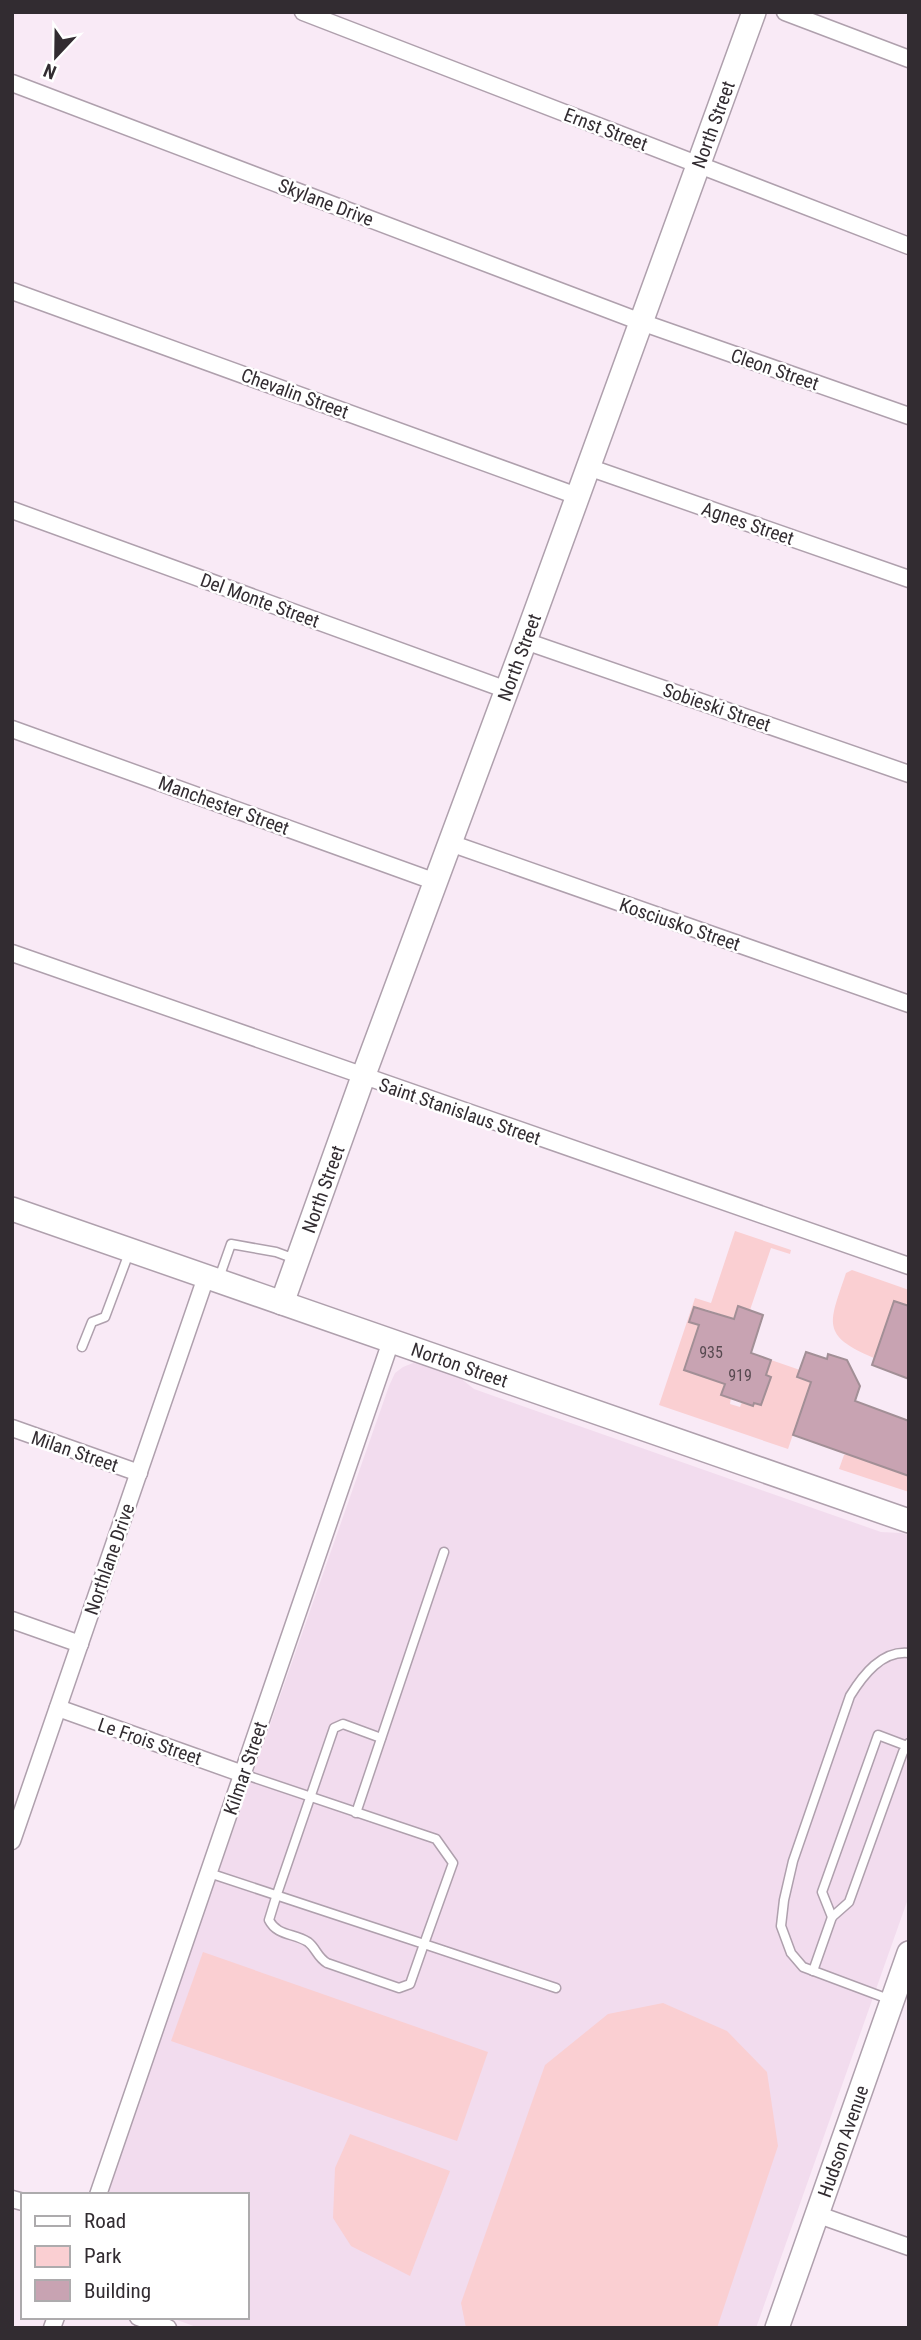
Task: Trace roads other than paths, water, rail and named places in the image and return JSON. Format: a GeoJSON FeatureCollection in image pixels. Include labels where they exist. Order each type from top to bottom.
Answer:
{"type":"FeatureCollection","features":[{"type":"Feature","properties":{"kind":"street","name":"Ernst Street"},"geometry":{"type":"LineString","coordinates":[[303,12],[909,246]]}},
{"type":"Feature","properties":{"kind":"street","name":"North Street"},"geometry":{"type":"LineString","coordinates":[[282,1303],[754,12]]}},
{"type":"Feature","properties":{"kind":"street"},"geometry":{"type":"LineString","coordinates":[[785,12],[909,59]]}},
{"type":"Feature","properties":{"kind":"street","name":"Skylane Drive"},"geometry":{"type":"LineString","coordinates":[[12,83],[640,322]]}},
{"type":"Feature","properties":{"kind":"street","name":"Chevalin Street"},"geometry":{"type":"LineString","coordinates":[[12,291],[577,496]]}},
{"type":"Feature","properties":{"kind":"street","name":"Cleon Street"},"geometry":{"type":"LineString","coordinates":[[640,322],[909,416]]}},
{"type":"Feature","properties":{"kind":"street","name":"Agnes Street"},"geometry":{"type":"LineString","coordinates":[[588,467],[909,579]]}},
{"type":"Feature","properties":{"kind":"street","name":"Del Monte Street"},"geometry":{"type":"LineString","coordinates":[[12,510],[507,690]]}},
{"type":"Feature","properties":{"kind":"street","name":"Sobieski Street"},"geometry":{"type":"LineString","coordinates":[[525,641],[909,774]]}},
{"type":"Feature","properties":{"kind":"street","name":"Manchester Street"},"geometry":{"type":"LineString","coordinates":[[12,729],[436,881]]}},
{"type":"Feature","properties":{"kind":"street","name":"Kosciusko Street"},"geometry":{"type":"LineString","coordinates":[[450,843],[909,1004]]}},
{"type":"Feature","properties":{"kind":"street","name":"Saint Stanislaus Street"},"geometry":{"type":"LineString","coordinates":[[12,953],[909,1266]]}},
{"type":"Feature","properties":{"kind":"street","name":"Norton Street"},"geometry":{"type":"LineString","coordinates":[[12,1209],[909,1521]]}},
{"type":"Feature","properties":{"kind":"street","name":"Northlane Drive"},"geometry":{"type":"LineString","coordinates":[[12,1841],[17,1814],[58,1708],[139,1473],[212,1279]]}},
{"type":"Feature","properties":{"kind":"street","name":"Kilmar Street"},"geometry":{"type":"LineString","coordinates":[[99,2193],[391,1341]]}},
{"type":"Feature","properties":{"kind":"street","name":"Milan Street"},"geometry":{"type":"LineString","coordinates":[[12,1428],[139,1473]]}},
{"type":"Feature","properties":{"kind":"street"},"geometry":{"type":"LineString","coordinates":[[12,1620],[80,1644]]}},
{"type":"Feature","properties":{"kind":"street","name":"Le Frois Street"},"geometry":{"type":"LineString","coordinates":[[58,1708],[243,1773]]}},
{"type":"Feature","properties":{"kind":"street","name":"Hudson Avenue"},"geometry":{"type":"LineString","coordinates":[[777,2328],[816,2214],[900,2003],[909,1954]]}},
{"type":"Feature","properties":{"kind":"street"},"geometry":{"type":"LineString","coordinates":[[816,2214],[909,2247]]}},
{"type":"Feature","properties":{"kind":"street"},"geometry":{"type":"LineString","coordinates":[[143,2319],[168,2328]]}},
{"type":"Feature","properties":{"kind":"lane"},"geometry":{"type":"LineString","coordinates":[[212,1279],[231,1244],[276,1252],[298,1260]]}},
{"type":"Feature","properties":{"kind":"lane"},"geometry":{"type":"LineString","coordinates":[[82,1347],[92,1322],[105,1317],[130,1250]]}},
{"type":"Feature","properties":{"kind":"lane"},"geometry":{"type":"LineString","coordinates":[[356,1812],[444,1552]]}},
{"type":"Feature","properties":{"kind":"lane"},"geometry":{"type":"LineString","coordinates":[[900,2003],[803,1967],[791,1953],[781,1926],[783,1900],[793,1861],[850,1696],[863,1676],[886,1657],[898,1652],[909,1653]]}},
{"type":"Feature","properties":{"kind":"lane"},"geometry":{"type":"LineString","coordinates":[[243,1773],[310,1797],[436,1839],[453,1863],[410,1984],[399,1988],[327,1963],[319,1958],[308,1942],[273,1928],[269,1920],[277,1894],[310,1797],[334,1728],[344,1724],[381,1738]]}},
{"type":"Feature","properties":{"kind":"lane"},"geometry":{"type":"LineString","coordinates":[[813,1971],[832,1917],[849,1902],[908,1745],[878,1735],[822,1892],[832,1917]]}},
{"type":"Feature","properties":{"kind":"lane"},"geometry":{"type":"LineString","coordinates":[[209,1873],[556,1988]]}}]}
